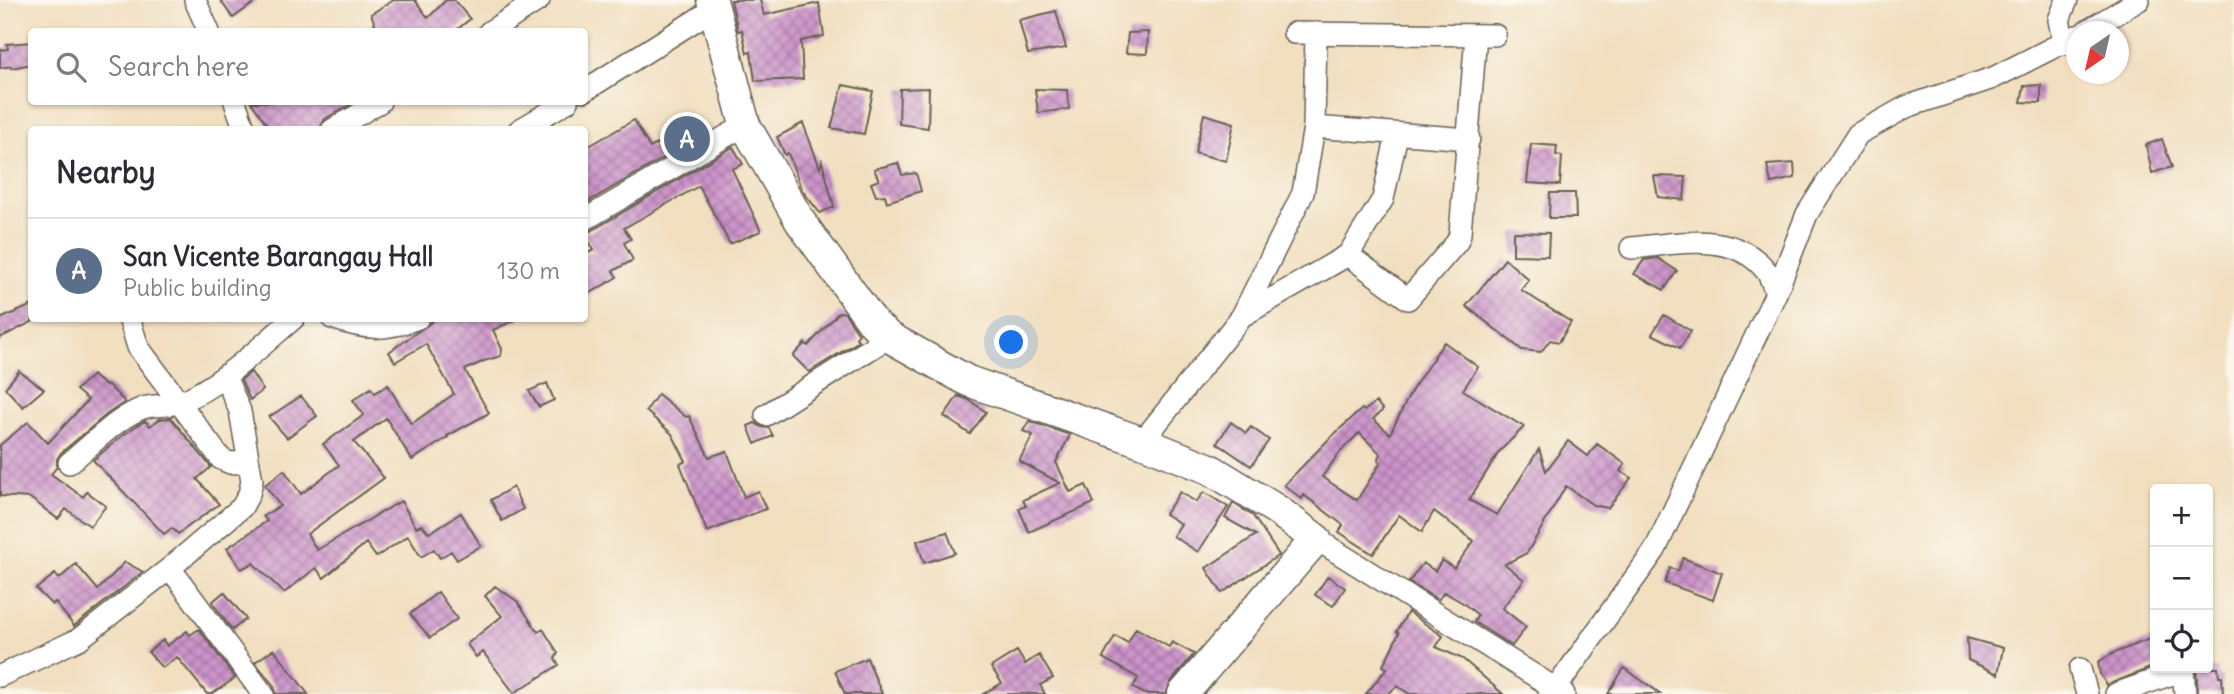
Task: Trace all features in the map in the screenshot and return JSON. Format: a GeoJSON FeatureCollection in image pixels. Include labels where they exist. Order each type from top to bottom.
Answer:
{"type":"FeatureCollection","features":[{"type":"Feature","properties":{"kind":"street"},"geometry":{"type":"LineString","coordinates":[[195,0],[207,28]]}},
{"type":"Feature","properties":{"kind":"street"},"geometry":{"type":"LineString","coordinates":[[495,28],[539,0]]}},
{"type":"Feature","properties":{"kind":"street"},"geometry":{"type":"LineString","coordinates":[[2066,33],[2059,20],[2067,0]]}},
{"type":"Feature","properties":{"kind":"street"},"geometry":{"type":"LineString","coordinates":[[2104,21],[2139,0]]}},
{"type":"Feature","properties":{"kind":"street"},"geometry":{"type":"LineString","coordinates":[[588,88],[713,4],[744,125],[800,222],[874,324],[889,337],[968,381],[1142,442],[1210,469],[1557,692],[1654,550],[1776,292],[1807,214],[1858,134],[1906,107],[1993,78],[2066,42]]}},
{"type":"Feature","properties":{"kind":"street"},"geometry":{"type":"LineString","coordinates":[[1294,33],[1486,35],[1469,139],[1457,242],[1408,299],[1349,255]]}},
{"type":"Feature","properties":{"kind":"street"},"geometry":{"type":"LineString","coordinates":[[1142,442],[1242,316],[1303,193],[1314,127],[1316,33]]}},
{"type":"Feature","properties":{"kind":"street"},"geometry":{"type":"LineString","coordinates":[[236,105],[244,126]]}},
{"type":"Feature","properties":{"kind":"street"},"geometry":{"type":"LineString","coordinates":[[339,126],[375,105]]}},
{"type":"Feature","properties":{"kind":"street"},"geometry":{"type":"LineString","coordinates":[[526,126],[561,105]]}},
{"type":"Feature","properties":{"kind":"street"},"geometry":{"type":"LineString","coordinates":[[588,218],[744,125]]}},
{"type":"Feature","properties":{"kind":"street"},"geometry":{"type":"LineString","coordinates":[[1314,127],[1469,139]]}},
{"type":"Feature","properties":{"kind":"street"},"geometry":{"type":"LineString","coordinates":[[1242,316],[1349,255],[1383,199],[1396,135]]}},
{"type":"Feature","properties":{"kind":"street"},"geometry":{"type":"LineString","coordinates":[[1631,248],[1691,242],[1726,244],[1743,251],[1768,273],[1776,292]]}},
{"type":"Feature","properties":{"kind":"street"},"geometry":{"type":"LineString","coordinates":[[130,322],[138,347],[221,459],[230,463],[248,462]]}},
{"type":"Feature","properties":{"kind":"street"},"geometry":{"type":"LineString","coordinates":[[69,463],[125,417],[158,405],[178,404],[225,376],[289,322]]}},
{"type":"Feature","properties":{"kind":"street"},"geometry":{"type":"LineString","coordinates":[[344,322],[360,327],[389,328],[406,322]]}},
{"type":"Feature","properties":{"kind":"street"},"geometry":{"type":"LineString","coordinates":[[766,415],[889,337]]}},
{"type":"Feature","properties":{"kind":"street"},"geometry":{"type":"LineString","coordinates":[[0,676],[79,639],[242,507],[249,494],[251,481],[240,411],[225,376]]}},
{"type":"Feature","properties":{"kind":"street"},"geometry":{"type":"LineString","coordinates":[[1183,694],[1316,539]]}},
{"type":"Feature","properties":{"kind":"street"},"geometry":{"type":"LineString","coordinates":[[170,568],[263,694]]}},
{"type":"Feature","properties":{"kind":"street"},"geometry":{"type":"LineString","coordinates":[[2080,669],[2087,694]]}},
{"type":"Feature","properties":{"kind":"street"},"geometry":{"type":"LineString","coordinates":[[2116,694],[2172,673]]}},
{"type":"Feature","properties":{"kind":"street"},"geometry":{"type":"LineString","coordinates":[[2183,673],[2185,694]]}},
{"type":"Feature","properties":{"kind":"building"},"geometry":{"type":"Polygon","coordinates":[[[220,0],[258,0],[233,18],[220,0]]]}},
{"type":"Feature","properties":{"kind":"building"},"geometry":{"type":"Polygon","coordinates":[[[394,0],[415,0],[428,18],[446,0],[454,0],[470,19],[459,28],[376,28],[371,14],[394,0]]]}},
{"type":"Feature","properties":{"kind":"building"},"geometry":{"type":"Polygon","coordinates":[[[731,0],[760,0],[764,15],[819,3],[824,36],[801,41],[803,79],[755,81],[751,52],[747,53],[742,30],[738,31],[731,0]]]}},
{"type":"Feature","properties":{"kind":"building"},"geometry":{"type":"Polygon","coordinates":[[[1056,11],[1066,48],[1028,54],[1019,20],[1056,11]]]}},
{"type":"Feature","properties":{"kind":"building"},"geometry":{"type":"Polygon","coordinates":[[[1148,32],[1147,54],[1126,53],[1128,33],[1148,32]]]}},
{"type":"Feature","properties":{"kind":"building"},"geometry":{"type":"Polygon","coordinates":[[[28,42],[28,65],[0,68],[0,50],[8,49],[7,44],[28,42]]]}},
{"type":"Feature","properties":{"kind":"building"},"geometry":{"type":"Polygon","coordinates":[[[843,85],[873,91],[864,134],[831,128],[843,85]]]}},
{"type":"Feature","properties":{"kind":"building"},"geometry":{"type":"Polygon","coordinates":[[[2041,85],[2041,103],[2021,102],[2024,86],[2041,85]]]}},
{"type":"Feature","properties":{"kind":"building"},"geometry":{"type":"Polygon","coordinates":[[[929,88],[928,128],[899,124],[900,89],[929,88]]]}},
{"type":"Feature","properties":{"kind":"building"},"geometry":{"type":"Polygon","coordinates":[[[1035,89],[1067,90],[1069,109],[1038,113],[1035,89]]]}},
{"type":"Feature","properties":{"kind":"building"},"geometry":{"type":"Polygon","coordinates":[[[253,105],[350,105],[325,119],[321,126],[268,126],[253,105]]]}},
{"type":"Feature","properties":{"kind":"building"},"geometry":{"type":"Polygon","coordinates":[[[1204,114],[1234,123],[1226,161],[1195,153],[1204,114]]]}},
{"type":"Feature","properties":{"kind":"building"},"geometry":{"type":"Polygon","coordinates":[[[634,120],[650,148],[694,121],[703,135],[588,202],[588,147],[634,120]]]}},
{"type":"Feature","properties":{"kind":"building"},"geometry":{"type":"Polygon","coordinates":[[[803,123],[820,168],[822,161],[834,207],[820,213],[802,190],[788,153],[785,155],[777,137],[803,123]]]}},
{"type":"Feature","properties":{"kind":"building"},"geometry":{"type":"Polygon","coordinates":[[[2162,139],[2172,167],[2152,173],[2146,145],[2162,139]]]}},
{"type":"Feature","properties":{"kind":"building"},"geometry":{"type":"Polygon","coordinates":[[[1531,144],[1557,146],[1556,155],[1562,156],[1560,185],[1527,183],[1531,144]]]}},
{"type":"Feature","properties":{"kind":"building"},"geometry":{"type":"Polygon","coordinates":[[[733,147],[743,164],[732,169],[761,231],[730,244],[699,186],[624,228],[631,239],[624,243],[633,260],[613,271],[617,277],[588,295],[588,253],[594,250],[588,240],[588,232],[733,147]]]}},
{"type":"Feature","properties":{"kind":"building"},"geometry":{"type":"Polygon","coordinates":[[[898,163],[902,175],[916,173],[921,191],[887,202],[885,195],[876,196],[871,183],[879,180],[874,169],[898,163]]]}},
{"type":"Feature","properties":{"kind":"building"},"geometry":{"type":"Polygon","coordinates":[[[1794,163],[1795,178],[1771,183],[1767,165],[1794,163]]]}},
{"type":"Feature","properties":{"kind":"building"},"geometry":{"type":"Polygon","coordinates":[[[1654,176],[1686,177],[1684,200],[1658,197],[1654,176]]]}},
{"type":"Feature","properties":{"kind":"building"},"geometry":{"type":"Polygon","coordinates":[[[1550,193],[1575,193],[1576,218],[1549,218],[1550,193]]]}},
{"type":"Feature","properties":{"kind":"building"},"geometry":{"type":"Polygon","coordinates":[[[1513,232],[1549,233],[1548,256],[1513,255],[1513,232]]]}},
{"type":"Feature","properties":{"kind":"building"},"geometry":{"type":"Polygon","coordinates":[[[1658,258],[1677,271],[1664,290],[1634,274],[1644,260],[1658,258]]]}},
{"type":"Feature","properties":{"kind":"building"},"geometry":{"type":"Polygon","coordinates":[[[1505,259],[1529,280],[1521,290],[1571,322],[1559,342],[1550,340],[1541,352],[1522,350],[1466,306],[1505,259]]]}},
{"type":"Feature","properties":{"kind":"building"},"geometry":{"type":"Polygon","coordinates":[[[28,307],[28,322],[32,322],[0,338],[0,319],[28,307]]]}},
{"type":"Feature","properties":{"kind":"building"},"geometry":{"type":"Polygon","coordinates":[[[839,312],[845,313],[859,334],[856,338],[859,341],[809,372],[793,356],[805,343],[808,346],[839,312]]]}},
{"type":"Feature","properties":{"kind":"building"},"geometry":{"type":"Polygon","coordinates":[[[1664,315],[1691,331],[1680,348],[1652,334],[1664,315]]]}},
{"type":"Feature","properties":{"kind":"building"},"geometry":{"type":"Polygon","coordinates":[[[431,322],[511,322],[493,330],[502,349],[501,356],[465,370],[489,413],[447,436],[412,460],[386,418],[354,442],[384,478],[307,534],[317,550],[401,501],[416,527],[422,525],[429,533],[461,513],[481,546],[457,560],[451,551],[440,558],[434,549],[421,557],[408,536],[376,557],[366,543],[324,578],[316,568],[284,593],[253,563],[241,569],[227,548],[267,521],[263,516],[280,506],[265,485],[284,470],[301,494],[339,465],[323,444],[364,415],[353,400],[371,388],[375,393],[388,385],[411,424],[454,394],[426,344],[395,362],[389,352],[431,322]]]}},
{"type":"Feature","properties":{"kind":"building"},"geometry":{"type":"Polygon","coordinates":[[[1444,342],[1478,367],[1463,390],[1524,427],[1499,452],[1469,500],[1497,515],[1539,449],[1546,471],[1568,441],[1588,456],[1597,444],[1625,464],[1620,471],[1631,478],[1608,508],[1593,505],[1566,486],[1527,553],[1505,564],[1524,580],[1502,608],[1526,627],[1512,646],[1474,622],[1478,615],[1463,603],[1444,592],[1438,600],[1409,582],[1423,563],[1435,571],[1442,560],[1454,568],[1474,541],[1434,511],[1422,532],[1399,515],[1373,554],[1339,532],[1343,525],[1304,495],[1302,499],[1284,485],[1362,409],[1364,411],[1376,402],[1383,410],[1373,419],[1390,434],[1412,390],[1444,342]],[[1359,433],[1341,451],[1322,477],[1357,500],[1381,462],[1378,460],[1381,454],[1359,433]]]}},
{"type":"Feature","properties":{"kind":"building"},"geometry":{"type":"Polygon","coordinates":[[[19,371],[44,389],[23,407],[5,388],[19,371]]]}},
{"type":"Feature","properties":{"kind":"building"},"geometry":{"type":"Polygon","coordinates":[[[251,372],[263,390],[250,400],[241,380],[251,372]]]}},
{"type":"Feature","properties":{"kind":"building"},"geometry":{"type":"Polygon","coordinates":[[[92,375],[108,385],[125,402],[61,453],[57,459],[57,467],[51,474],[83,497],[87,492],[106,506],[90,526],[66,509],[58,519],[30,498],[0,496],[0,445],[28,422],[48,443],[88,400],[76,390],[92,375]]]}},
{"type":"Feature","properties":{"kind":"building"},"geometry":{"type":"Polygon","coordinates":[[[547,383],[554,400],[539,407],[529,391],[547,383]]]}},
{"type":"Feature","properties":{"kind":"building"},"geometry":{"type":"Polygon","coordinates":[[[658,394],[686,417],[689,416],[709,457],[727,451],[744,497],[758,491],[766,509],[707,532],[680,464],[686,461],[672,434],[646,411],[658,394]]]}},
{"type":"Feature","properties":{"kind":"building"},"geometry":{"type":"Polygon","coordinates":[[[301,396],[317,416],[287,438],[269,417],[301,396]]]}},
{"type":"Feature","properties":{"kind":"building"},"geometry":{"type":"Polygon","coordinates":[[[958,396],[986,412],[970,434],[944,416],[958,396]]]}},
{"type":"Feature","properties":{"kind":"building"},"geometry":{"type":"Polygon","coordinates":[[[171,418],[211,467],[197,479],[219,504],[178,534],[172,528],[164,534],[93,460],[139,424],[145,421],[150,426],[160,419],[171,418]]]}},
{"type":"Feature","properties":{"kind":"building"},"geometry":{"type":"Polygon","coordinates":[[[1029,421],[1070,435],[1056,462],[1070,492],[1086,485],[1094,503],[1029,532],[1019,509],[1026,506],[1023,500],[1060,483],[1019,461],[1033,435],[1023,431],[1029,421]]]}},
{"type":"Feature","properties":{"kind":"building"},"geometry":{"type":"Polygon","coordinates":[[[1231,422],[1246,433],[1251,427],[1269,440],[1251,466],[1217,443],[1231,422]]]}},
{"type":"Feature","properties":{"kind":"building"},"geometry":{"type":"Polygon","coordinates":[[[755,423],[769,428],[773,436],[755,444],[748,426],[755,423]]]}},
{"type":"Feature","properties":{"kind":"building"},"geometry":{"type":"Polygon","coordinates":[[[513,487],[523,509],[502,521],[491,500],[513,487]]]}},
{"type":"Feature","properties":{"kind":"building"},"geometry":{"type":"Polygon","coordinates":[[[1180,492],[1196,502],[1204,492],[1228,507],[1198,552],[1173,536],[1181,524],[1165,514],[1180,492]]]}},
{"type":"Feature","properties":{"kind":"building"},"geometry":{"type":"Polygon","coordinates":[[[1233,503],[1253,516],[1279,555],[1222,593],[1206,568],[1256,535],[1225,518],[1233,503]]]}},
{"type":"Feature","properties":{"kind":"building"},"geometry":{"type":"Polygon","coordinates":[[[947,532],[955,553],[924,563],[917,541],[947,532]]]}},
{"type":"Feature","properties":{"kind":"building"},"geometry":{"type":"Polygon","coordinates":[[[1683,558],[1722,573],[1713,600],[1665,583],[1670,568],[1678,571],[1683,558]]]}},
{"type":"Feature","properties":{"kind":"building"},"geometry":{"type":"Polygon","coordinates":[[[125,562],[143,572],[74,626],[55,602],[52,605],[36,589],[55,574],[59,579],[76,564],[98,590],[125,562]]]}},
{"type":"Feature","properties":{"kind":"building"},"geometry":{"type":"Polygon","coordinates":[[[1328,576],[1345,588],[1333,606],[1315,595],[1328,576]]]}},
{"type":"Feature","properties":{"kind":"building"},"geometry":{"type":"Polygon","coordinates":[[[495,586],[517,601],[538,632],[543,629],[558,653],[555,659],[559,665],[514,693],[483,652],[476,657],[467,644],[502,616],[485,596],[495,586]]]}},
{"type":"Feature","properties":{"kind":"building"},"geometry":{"type":"Polygon","coordinates":[[[224,592],[246,619],[232,630],[212,602],[224,592]]]}},
{"type":"Feature","properties":{"kind":"building"},"geometry":{"type":"Polygon","coordinates":[[[438,592],[457,619],[430,638],[410,614],[438,592]]]}},
{"type":"Feature","properties":{"kind":"building"},"geometry":{"type":"Polygon","coordinates":[[[1408,612],[1443,636],[1436,647],[1463,659],[1503,694],[1410,694],[1397,686],[1388,694],[1366,694],[1387,668],[1383,666],[1408,612]]]}},
{"type":"Feature","properties":{"kind":"building"},"geometry":{"type":"Polygon","coordinates":[[[1136,628],[1169,647],[1172,642],[1194,654],[1170,683],[1166,694],[1145,694],[1133,688],[1138,678],[1103,658],[1115,636],[1128,643],[1136,628]]]}},
{"type":"Feature","properties":{"kind":"building"},"geometry":{"type":"Polygon","coordinates":[[[199,629],[235,678],[212,694],[207,694],[177,657],[162,668],[148,652],[163,640],[167,646],[187,631],[190,635],[199,629]]]}},
{"type":"Feature","properties":{"kind":"building"},"geometry":{"type":"Polygon","coordinates":[[[1967,638],[2003,648],[1998,674],[1968,660],[1967,638]]]}},
{"type":"Feature","properties":{"kind":"building"},"geometry":{"type":"Polygon","coordinates":[[[2150,639],[2150,668],[2107,685],[2100,674],[2098,662],[2150,639]]]}},
{"type":"Feature","properties":{"kind":"building"},"geometry":{"type":"Polygon","coordinates":[[[274,649],[308,694],[276,694],[274,686],[255,662],[274,649]]]}},
{"type":"Feature","properties":{"kind":"building"},"geometry":{"type":"Polygon","coordinates":[[[1017,651],[1025,664],[1039,655],[1053,678],[1040,685],[1045,694],[983,694],[1002,683],[991,667],[1017,651]]]}},
{"type":"Feature","properties":{"kind":"building"},"geometry":{"type":"Polygon","coordinates":[[[867,658],[882,694],[845,694],[835,671],[867,658]]]}},
{"type":"Feature","properties":{"kind":"building"},"geometry":{"type":"Polygon","coordinates":[[[1624,668],[1661,694],[1608,694],[1624,668]]]}},
{"type":"Feature","properties":{"kind":"building"},"geometry":{"type":"Polygon","coordinates":[[[2213,668],[2218,668],[2219,676],[2222,676],[2223,694],[2198,694],[2196,673],[2213,673],[2213,668]]]}},
{"type":"Feature","properties":{"kind":"place","name":"San Vicente Barangay Hall"},"geometry":{"type":"Point","coordinates":[687,139]}}]}
